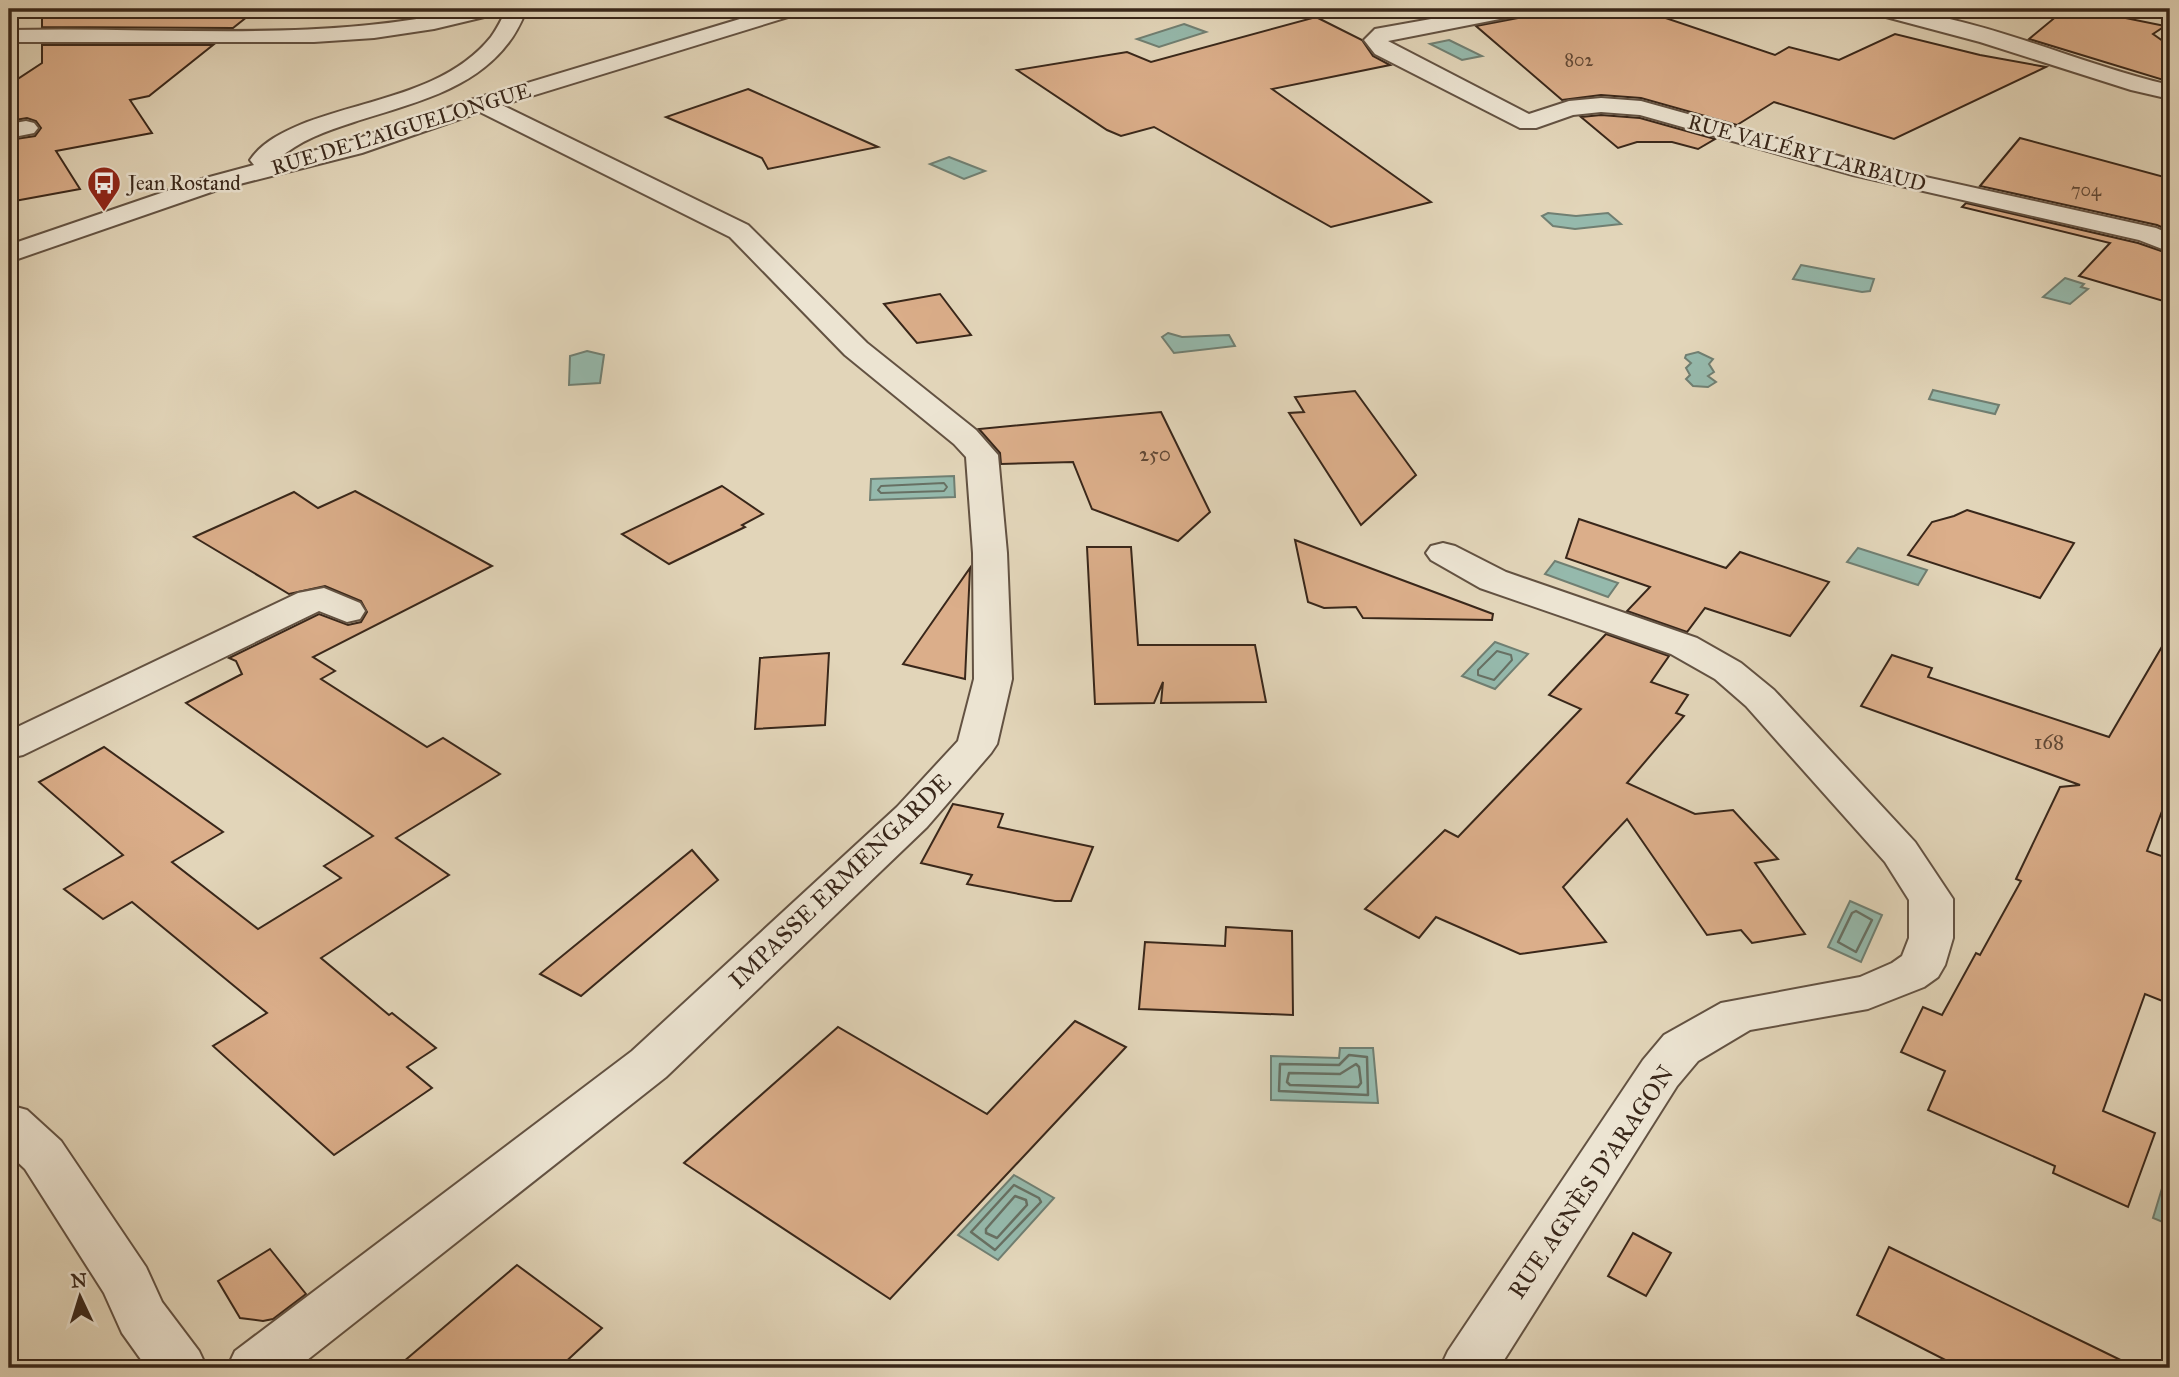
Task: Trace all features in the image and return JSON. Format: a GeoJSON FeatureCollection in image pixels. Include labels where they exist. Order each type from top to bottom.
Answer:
{"type":"FeatureCollection","features":[{"type":"Feature","properties":{"kind":"street"},"geometry":{"type":"LineString","coordinates":[[14,36],[274,38],[364,33],[452,21],[494,9]]}},
{"type":"Feature","properties":{"kind":"street"},"geometry":{"type":"LineString","coordinates":[[249,174],[264,158],[291,138],[363,110],[433,89],[459,76],[475,66],[491,50],[509,29],[517,9]]}},
{"type":"Feature","properties":{"kind":"street","name":"RUE DE L'AIGUELONGUE"},"geometry":{"type":"LineString","coordinates":[[9,254],[211,184],[317,157],[794,9]]}},
{"type":"Feature","properties":{"kind":"street","name":"RUE VALÉRY LARBAUD"},"geometry":{"type":"LineString","coordinates":[[1520,9],[1383,34],[1375,40],[1383,49],[1528,123],[1569,108],[1601,105],[1641,108],[1862,170],[2147,234],[2170,244]]}},
{"type":"Feature","properties":{"kind":"street"},"geometry":{"type":"LineString","coordinates":[[1878,9],[1988,37],[2139,85],[2170,92]]}},
{"type":"Feature","properties":{"kind":"street"},"geometry":{"type":"LineString","coordinates":[[14,36],[37,18]]}},
{"type":"Feature","properties":{"kind":"street"},"geometry":{"type":"LineString","coordinates":[[452,21],[474,26],[485,32],[491,50]]}},
{"type":"Feature","properties":{"kind":"street","name":"IMPASSE ERMENGARDE"},"geometry":{"type":"LineString","coordinates":[[255,1368],[649,1064],[921,807],[977,744],[993,679],[990,553],[982,455],[965,437],[856,349],[739,231],[482,104]]}},
{"type":"Feature","properties":{"kind":"street"},"geometry":{"type":"LineString","coordinates":[[317,157],[321,140],[363,110]]}},
{"type":"Feature","properties":{"kind":"street","name":"RUE AGNÈS D'ARAGON"},"geometry":{"type":"LineString","coordinates":[[1443,553],[1493,580],[1685,646],[1728,671],[1760,698],[1900,852],[1931,899],[1933,918],[1931,937],[1922,965],[1908,975],[1868,992],[1738,1015],[1681,1048],[1660,1073],[1468,1368]]}},
{"type":"Feature","properties":{"kind":"street"},"geometry":{"type":"LineString","coordinates":[[9,746],[311,601],[324,599],[347,611]]}},
{"type":"Feature","properties":{"kind":"street"},"geometry":{"type":"LineString","coordinates":[[9,1124],[43,1155],[127,1283],[141,1316],[178,1368]]}},
{"type":"Feature","properties":{"kind":"water"},"geometry":{"type":"Polygon","coordinates":[[[1184,24],[1206,32],[1159,47],[1137,39],[1184,24]]]}},
{"type":"Feature","properties":{"kind":"water"},"geometry":{"type":"Polygon","coordinates":[[[1449,40],[1482,56],[1462,60],[1430,44],[1449,40]]]}},
{"type":"Feature","properties":{"kind":"water"},"geometry":{"type":"Polygon","coordinates":[[[949,157],[985,171],[964,179],[930,164],[949,157]]]}},
{"type":"Feature","properties":{"kind":"water"},"geometry":{"type":"Polygon","coordinates":[[[1548,213],[1576,216],[1608,213],[1621,224],[1575,229],[1553,226],[1542,216],[1548,213]]]}},
{"type":"Feature","properties":{"kind":"water"},"geometry":{"type":"Polygon","coordinates":[[[1801,265],[1874,279],[1870,291],[1862,292],[1793,279],[1801,265]]]}},
{"type":"Feature","properties":{"kind":"water"},"geometry":{"type":"Polygon","coordinates":[[[2065,278],[2084,284],[2081,287],[2088,289],[2070,304],[2043,297],[2065,278]]]}},
{"type":"Feature","properties":{"kind":"water"},"geometry":{"type":"Polygon","coordinates":[[[1168,333],[1182,337],[1229,335],[1235,346],[1174,353],[1162,337],[1168,333]]]}},
{"type":"Feature","properties":{"kind":"water"},"geometry":{"type":"Polygon","coordinates":[[[587,351],[604,355],[600,383],[569,385],[570,356],[587,351]]]}},
{"type":"Feature","properties":{"kind":"water"},"geometry":{"type":"Polygon","coordinates":[[[1698,352],[1713,359],[1709,364],[1714,372],[1708,376],[1716,382],[1708,387],[1693,386],[1686,379],[1690,375],[1686,368],[1691,363],[1685,358],[1686,355],[1698,352]]]}},
{"type":"Feature","properties":{"kind":"water"},"geometry":{"type":"Polygon","coordinates":[[[1933,390],[1999,405],[1995,414],[1929,399],[1933,390]]]}},
{"type":"Feature","properties":{"kind":"water"},"geometry":{"type":"Polygon","coordinates":[[[954,476],[955,497],[870,500],[871,479],[954,476]]]}},
{"type":"Feature","properties":{"kind":"water"},"geometry":{"type":"Polygon","coordinates":[[[1858,548],[1927,570],[1918,585],[1847,562],[1858,548]]]}},
{"type":"Feature","properties":{"kind":"water"},"geometry":{"type":"Polygon","coordinates":[[[1555,561],[1618,583],[1608,597],[1545,574],[1555,561]]]}},
{"type":"Feature","properties":{"kind":"water"},"geometry":{"type":"Polygon","coordinates":[[[1495,642],[1528,654],[1495,689],[1462,676],[1495,642]]]}},
{"type":"Feature","properties":{"kind":"water"},"geometry":{"type":"Polygon","coordinates":[[[1850,901],[1882,915],[1861,962],[1828,947],[1850,901]]]}},
{"type":"Feature","properties":{"kind":"water"},"geometry":{"type":"Polygon","coordinates":[[[1340,1048],[1373,1048],[1378,1103],[1271,1100],[1271,1056],[1339,1058],[1340,1048]]]}},
{"type":"Feature","properties":{"kind":"water"},"geometry":{"type":"Polygon","coordinates":[[[2170,1162],[2170,1225],[2153,1218],[2170,1162]]]}},
{"type":"Feature","properties":{"kind":"water"},"geometry":{"type":"Polygon","coordinates":[[[1014,1175],[1054,1198],[998,1260],[958,1235],[1014,1175]]]}},
{"type":"Feature","properties":{"kind":"building"},"geometry":{"type":"Polygon","coordinates":[[[42,9],[257,9],[233,28],[42,27],[42,9]]]}},
{"type":"Feature","properties":{"kind":"building"},"geometry":{"type":"Polygon","coordinates":[[[1533,9],[1639,9],[1775,55],[1789,47],[1839,60],[1895,34],[1980,55],[2046,67],[1894,139],[1774,102],[1737,125],[1641,98],[1601,95],[1562,100],[1476,26],[1528,16],[1533,9]]]}},
{"type":"Feature","properties":{"kind":"building"},"geometry":{"type":"Polygon","coordinates":[[[2064,10],[2090,16],[2096,12],[2165,26],[2153,34],[2170,46],[2170,82],[2029,39],[2064,10]]]}},
{"type":"Feature","properties":{"kind":"building"},"geometry":{"type":"Polygon","coordinates":[[[1316,17],[1362,40],[1373,56],[1390,65],[1272,89],[1431,202],[1331,227],[1154,127],[1121,136],[1107,130],[1017,70],[1127,52],[1151,62],[1316,17]]]}},
{"type":"Feature","properties":{"kind":"building"},"geometry":{"type":"Polygon","coordinates":[[[42,45],[213,45],[149,96],[130,100],[152,133],[56,151],[80,189],[9,202],[9,140],[35,136],[41,128],[36,121],[27,118],[9,121],[9,75],[13,82],[42,63],[42,45]]]}},
{"type":"Feature","properties":{"kind":"building"},"geometry":{"type":"Polygon","coordinates":[[[748,89],[878,147],[768,169],[762,158],[666,117],[748,89]]]}},
{"type":"Feature","properties":{"kind":"building"},"geometry":{"type":"Polygon","coordinates":[[[1601,115],[1640,118],[1715,139],[1698,149],[1672,142],[1637,142],[1618,148],[1581,117],[1601,115]]]}},
{"type":"Feature","properties":{"kind":"building"},"geometry":{"type":"Polygon","coordinates":[[[2020,138],[2168,178],[2163,184],[2170,180],[2170,231],[2157,225],[1980,186],[2020,138]]]}},
{"type":"Feature","properties":{"kind":"building"},"geometry":{"type":"Polygon","coordinates":[[[1966,203],[2138,243],[2170,254],[2170,303],[2079,276],[2110,243],[1962,207],[1966,203]]]}},
{"type":"Feature","properties":{"kind":"building"},"geometry":{"type":"Polygon","coordinates":[[[940,294],[971,335],[917,343],[884,304],[940,294]]]}},
{"type":"Feature","properties":{"kind":"building"},"geometry":{"type":"Polygon","coordinates":[[[1355,391],[1416,475],[1361,525],[1289,413],[1304,412],[1295,397],[1355,391]]]}},
{"type":"Feature","properties":{"kind":"building"},"geometry":{"type":"Polygon","coordinates":[[[1161,412],[1210,512],[1178,541],[1092,509],[1073,462],[1001,464],[1000,453],[979,429],[1161,412]]]}},
{"type":"Feature","properties":{"kind":"building"},"geometry":{"type":"Polygon","coordinates":[[[722,486],[763,514],[742,525],[745,527],[669,564],[622,534],[722,486]]]}},
{"type":"Feature","properties":{"kind":"building"},"geometry":{"type":"Polygon","coordinates":[[[355,491],[492,566],[313,657],[335,671],[321,679],[427,747],[443,738],[500,774],[396,838],[449,875],[321,958],[389,1015],[392,1013],[436,1048],[407,1067],[432,1088],[334,1155],[213,1046],[267,1013],[132,902],[103,919],[64,889],[123,855],[39,782],[104,747],[223,832],[172,862],[258,929],[341,878],[324,866],[373,836],[186,703],[242,674],[236,661],[229,658],[319,614],[348,625],[361,622],[367,612],[361,601],[325,586],[289,594],[194,537],[294,492],[318,508],[355,491]]]}},
{"type":"Feature","properties":{"kind":"building"},"geometry":{"type":"Polygon","coordinates":[[[1967,510],[2074,543],[2040,598],[1908,555],[1932,522],[1967,510]]]}},
{"type":"Feature","properties":{"kind":"building"},"geometry":{"type":"Polygon","coordinates":[[[1579,519],[1726,568],[1740,552],[1829,582],[1790,636],[1705,608],[1687,632],[1627,611],[1650,587],[1566,558],[1579,519]]]}},
{"type":"Feature","properties":{"kind":"building"},"geometry":{"type":"Polygon","coordinates":[[[1295,540],[1493,614],[1492,620],[1363,618],[1356,607],[1324,608],[1308,602],[1295,540]]]}},
{"type":"Feature","properties":{"kind":"building"},"geometry":{"type":"Polygon","coordinates":[[[1087,547],[1131,547],[1138,645],[1255,645],[1266,702],[1161,703],[1163,682],[1154,703],[1095,704],[1087,547]]]}},
{"type":"Feature","properties":{"kind":"building"},"geometry":{"type":"Polygon","coordinates":[[[970,568],[965,679],[903,664],[970,568]]]}},
{"type":"Feature","properties":{"kind":"building"},"geometry":{"type":"Polygon","coordinates":[[[2170,633],[2170,790],[2147,851],[2170,859],[2170,1004],[2145,994],[2103,1111],[2155,1133],[2128,1207],[2053,1173],[2055,1166],[1928,1110],[1945,1071],[1901,1052],[1923,1007],[1942,1015],[1976,953],[1980,955],[2021,881],[2016,879],[2060,787],[2080,785],[1861,706],[1892,655],[1932,668],[1928,677],[2109,737],[2170,633]]]}},
{"type":"Feature","properties":{"kind":"building"},"geometry":{"type":"Polygon","coordinates":[[[1606,634],[1669,656],[1651,682],[1688,695],[1676,713],[1684,716],[1627,783],[1695,814],[1733,810],[1778,859],[1755,863],[1805,934],[1752,943],[1741,930],[1707,935],[1627,819],[1563,887],[1606,942],[1520,954],[1436,917],[1419,938],[1365,909],[1445,830],[1458,837],[1581,709],[1549,695],[1606,634]]]}},
{"type":"Feature","properties":{"kind":"building"},"geometry":{"type":"Polygon","coordinates":[[[829,653],[825,725],[755,729],[760,658],[829,653]]]}},
{"type":"Feature","properties":{"kind":"building"},"geometry":{"type":"Polygon","coordinates":[[[953,804],[1003,814],[998,827],[1093,847],[1071,901],[1055,901],[967,884],[972,875],[921,863],[953,804]]]}},
{"type":"Feature","properties":{"kind":"building"},"geometry":{"type":"Polygon","coordinates":[[[692,850],[718,880],[581,996],[540,974],[692,850]]]}},
{"type":"Feature","properties":{"kind":"building"},"geometry":{"type":"Polygon","coordinates":[[[1226,927],[1292,931],[1293,1015],[1139,1009],[1145,942],[1225,946],[1226,927]]]}},
{"type":"Feature","properties":{"kind":"building"},"geometry":{"type":"Polygon","coordinates":[[[1075,1021],[1126,1047],[890,1299],[684,1163],[838,1027],[987,1114],[1075,1021]]]}},
{"type":"Feature","properties":{"kind":"building"},"geometry":{"type":"Polygon","coordinates":[[[1633,1233],[1671,1253],[1646,1296],[1608,1276],[1633,1233]]]}},
{"type":"Feature","properties":{"kind":"building"},"geometry":{"type":"Polygon","coordinates":[[[1889,1247],[2137,1368],[1961,1368],[1857,1315],[1889,1247]]]}},
{"type":"Feature","properties":{"kind":"building"},"geometry":{"type":"Polygon","coordinates":[[[270,1249],[306,1294],[273,1319],[263,1321],[240,1318],[218,1281],[270,1249]]]}},
{"type":"Feature","properties":{"kind":"building"},"geometry":{"type":"Polygon","coordinates":[[[517,1265],[602,1328],[559,1368],[396,1368],[517,1265]]]}},
{"type":"Feature","properties":{"kind":"place","name":"Jean Rostand"},"geometry":{"type":"Point","coordinates":[104,213]}}]}
